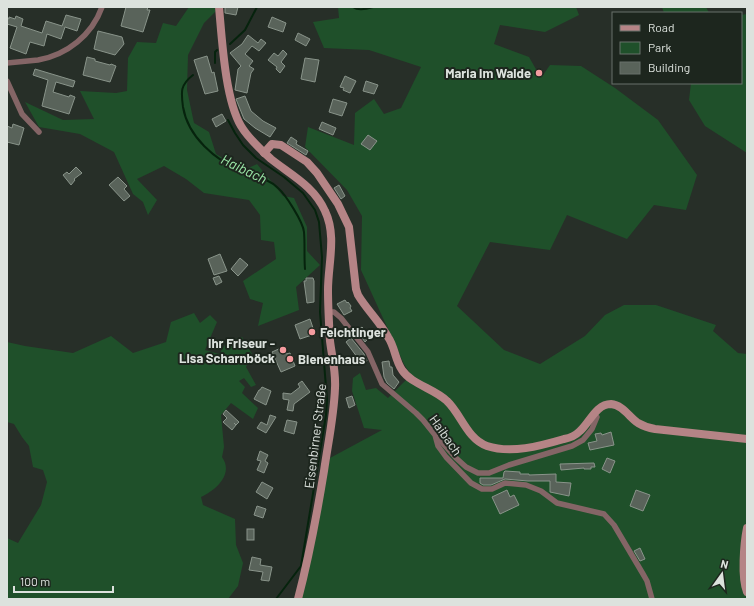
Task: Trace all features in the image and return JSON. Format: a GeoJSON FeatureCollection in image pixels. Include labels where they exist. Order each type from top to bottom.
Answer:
{"type":"FeatureCollection","features":[{"type":"Feature","properties":{"kind":"main road","name":"Eisenbirner Straße"},"geometry":{"type":"LineString","coordinates":[[219,7],[223,50],[230,93],[236,116],[241,126],[264,153],[307,186],[315,195],[326,212],[331,229],[328,282],[330,342],[335,371],[333,412],[316,519],[298,599]]}},
{"type":"Feature","properties":{"kind":"main road"},"geometry":{"type":"LineString","coordinates":[[264,153],[272,144],[281,145],[307,162],[317,173],[338,204],[348,223],[358,295],[389,337],[403,372],[448,401],[478,441],[493,448],[512,449],[559,441],[580,432],[594,414],[603,406],[613,404],[622,408],[642,425],[655,429],[747,439]]}},
{"type":"Feature","properties":{"kind":"main road"},"geometry":{"type":"LineString","coordinates":[[747,528],[744,584],[747,592]]}},
{"type":"Feature","properties":{"kind":"street"},"geometry":{"type":"LineString","coordinates":[[7,63],[39,60],[62,51],[89,32],[97,20],[102,7]]}},
{"type":"Feature","properties":{"kind":"street"},"geometry":{"type":"LineString","coordinates":[[7,81],[22,114],[39,132]]}},
{"type":"Feature","properties":{"kind":"street","name":"Haibach"},"geometry":{"type":"LineString","coordinates":[[329,312],[334,312],[342,318],[368,352],[382,384],[416,412],[435,435],[438,446],[446,457],[466,478],[482,489],[492,489],[505,483],[526,485],[542,491],[557,503],[604,514],[614,525],[647,581],[652,599]]}},
{"type":"Feature","properties":{"kind":"street"},"geometry":{"type":"LineString","coordinates":[[435,435],[466,467],[478,473],[489,473],[509,465],[563,450],[583,440],[592,429],[597,417],[594,414]]}},
{"type":"Feature","properties":{"kind":"green space"},"geometry":{"type":"Polygon","coordinates":[[[189,7],[215,7],[216,11],[204,23],[188,55],[187,90],[194,123],[209,132],[216,154],[244,170],[257,164],[283,196],[294,198],[307,227],[307,251],[320,265],[296,287],[299,310],[258,326],[263,303],[250,299],[243,281],[276,259],[274,242],[261,240],[260,215],[249,200],[204,193],[186,179],[164,166],[137,179],[157,200],[148,215],[143,202],[133,194],[114,152],[80,134],[39,127],[25,102],[63,120],[94,119],[80,91],[116,93],[127,91],[128,58],[137,42],[156,43],[163,23],[176,26],[189,7]]]}},
{"type":"Feature","properties":{"kind":"green space"},"geometry":{"type":"Polygon","coordinates":[[[338,7],[576,7],[579,15],[545,32],[500,25],[494,44],[529,57],[541,78],[550,65],[581,66],[615,88],[658,120],[697,175],[686,210],[654,205],[627,239],[567,215],[550,250],[490,242],[457,306],[504,350],[540,364],[585,336],[605,315],[624,305],[656,305],[716,325],[713,331],[738,353],[747,354],[747,599],[300,599],[330,458],[382,430],[364,428],[352,391],[353,378],[360,373],[366,390],[376,388],[388,398],[411,375],[404,364],[361,270],[362,216],[347,190],[305,147],[308,127],[354,145],[355,113],[374,99],[384,114],[401,108],[421,67],[369,50],[324,48],[313,22],[339,18],[338,7]]]}},
{"type":"Feature","properties":{"kind":"green space"},"geometry":{"type":"Polygon","coordinates":[[[662,7],[706,7],[708,12],[664,12],[662,7]]]}},
{"type":"Feature","properties":{"kind":"green space"},"geometry":{"type":"Polygon","coordinates":[[[747,14],[747,153],[705,126],[689,100],[691,84],[742,84],[742,15],[747,14]]]}},
{"type":"Feature","properties":{"kind":"green space"},"geometry":{"type":"Polygon","coordinates":[[[194,313],[200,323],[210,315],[217,322],[205,350],[219,354],[227,342],[242,337],[252,354],[246,367],[256,385],[251,387],[244,378],[239,381],[245,387],[242,393],[258,408],[253,419],[231,403],[221,415],[224,447],[222,457],[226,469],[225,475],[217,486],[201,497],[203,505],[235,519],[236,545],[243,563],[238,586],[228,599],[7,599],[7,538],[18,543],[41,505],[47,482],[43,470],[33,467],[29,446],[14,424],[7,422],[7,342],[73,353],[111,336],[133,353],[166,342],[171,322],[194,313]]]}},
{"type":"Feature","properties":{"kind":"building"},"geometry":{"type":"Polygon","coordinates":[[[126,7],[148,7],[147,10],[150,10],[143,32],[121,26],[126,7]]]}},
{"type":"Feature","properties":{"kind":"building"},"geometry":{"type":"Polygon","coordinates":[[[225,7],[238,7],[236,15],[225,13],[225,7]]]}},
{"type":"Feature","properties":{"kind":"building"},"geometry":{"type":"Polygon","coordinates":[[[66,15],[81,19],[77,31],[65,27],[61,39],[47,34],[44,46],[30,42],[26,54],[10,48],[17,27],[7,24],[7,18],[9,19],[9,17],[15,19],[16,16],[23,19],[21,26],[42,33],[46,21],[62,26],[66,15]]]}},
{"type":"Feature","properties":{"kind":"building"},"geometry":{"type":"Polygon","coordinates":[[[272,17],[286,23],[283,32],[268,27],[272,17]]]}},
{"type":"Feature","properties":{"kind":"building"},"geometry":{"type":"Polygon","coordinates":[[[98,31],[122,37],[124,44],[115,55],[94,49],[98,31]]]}},
{"type":"Feature","properties":{"kind":"building"},"geometry":{"type":"Polygon","coordinates":[[[298,33],[310,39],[306,46],[295,40],[298,33]]]}},
{"type":"Feature","properties":{"kind":"building"},"geometry":{"type":"Polygon","coordinates":[[[248,35],[258,43],[261,39],[266,43],[259,51],[252,46],[245,54],[253,61],[249,66],[254,69],[251,73],[247,93],[235,90],[238,69],[241,66],[230,53],[242,44],[248,35]]]}},
{"type":"Feature","properties":{"kind":"building"},"geometry":{"type":"Polygon","coordinates":[[[283,50],[287,54],[281,62],[285,66],[280,73],[276,69],[277,67],[268,60],[274,53],[278,56],[283,50]]]}},
{"type":"Feature","properties":{"kind":"building"},"geometry":{"type":"Polygon","coordinates":[[[207,56],[212,73],[214,72],[218,91],[205,94],[194,60],[207,56]]]}},
{"type":"Feature","properties":{"kind":"building"},"geometry":{"type":"Polygon","coordinates":[[[87,57],[95,59],[95,61],[116,66],[110,82],[83,75],[87,57]]]}},
{"type":"Feature","properties":{"kind":"building"},"geometry":{"type":"Polygon","coordinates":[[[305,58],[319,60],[315,82],[301,79],[305,58]]]}},
{"type":"Feature","properties":{"kind":"building"},"geometry":{"type":"Polygon","coordinates":[[[35,69],[75,81],[73,87],[56,82],[53,92],[69,97],[70,95],[75,97],[69,114],[42,106],[48,80],[33,75],[35,69]]]}},
{"type":"Feature","properties":{"kind":"building"},"geometry":{"type":"Polygon","coordinates":[[[345,76],[356,81],[350,93],[343,90],[344,88],[340,87],[345,76]]]}},
{"type":"Feature","properties":{"kind":"building"},"geometry":{"type":"Polygon","coordinates":[[[366,81],[378,85],[374,94],[363,91],[366,81]]]}},
{"type":"Feature","properties":{"kind":"building"},"geometry":{"type":"Polygon","coordinates":[[[245,96],[251,111],[263,121],[276,128],[270,137],[244,119],[236,99],[245,96]]]}},
{"type":"Feature","properties":{"kind":"building"},"geometry":{"type":"Polygon","coordinates":[[[333,99],[347,103],[342,116],[329,112],[333,99]]]}},
{"type":"Feature","properties":{"kind":"building"},"geometry":{"type":"Polygon","coordinates":[[[222,114],[226,121],[216,127],[212,119],[222,114]]]}},
{"type":"Feature","properties":{"kind":"building"},"geometry":{"type":"Polygon","coordinates":[[[322,122],[336,128],[333,135],[319,129],[322,122]]]}},
{"type":"Feature","properties":{"kind":"building"},"geometry":{"type":"Polygon","coordinates":[[[13,124],[24,128],[19,145],[7,142],[7,126],[12,128],[13,124]]]}},
{"type":"Feature","properties":{"kind":"building"},"geometry":{"type":"Polygon","coordinates":[[[368,135],[377,141],[370,150],[361,144],[368,135]]]}},
{"type":"Feature","properties":{"kind":"building"},"geometry":{"type":"Polygon","coordinates":[[[291,137],[297,141],[296,144],[308,151],[306,155],[287,143],[291,137]]]}},
{"type":"Feature","properties":{"kind":"building"},"geometry":{"type":"Polygon","coordinates":[[[76,167],[82,173],[74,179],[75,180],[71,185],[63,175],[67,172],[69,174],[76,167]]]}},
{"type":"Feature","properties":{"kind":"building"},"geometry":{"type":"Polygon","coordinates":[[[118,177],[127,186],[124,189],[130,196],[124,201],[109,185],[118,177]]]}},
{"type":"Feature","properties":{"kind":"building"},"geometry":{"type":"Polygon","coordinates":[[[339,185],[345,196],[341,199],[334,188],[339,185]]]}},
{"type":"Feature","properties":{"kind":"building"},"geometry":{"type":"Polygon","coordinates":[[[220,254],[227,271],[214,275],[208,259],[220,254]]]}},
{"type":"Feature","properties":{"kind":"building"},"geometry":{"type":"Polygon","coordinates":[[[240,258],[248,265],[238,276],[231,269],[240,258]]]}},
{"type":"Feature","properties":{"kind":"building"},"geometry":{"type":"Polygon","coordinates":[[[219,276],[222,282],[216,285],[213,278],[219,276]]]}},
{"type":"Feature","properties":{"kind":"building"},"geometry":{"type":"Polygon","coordinates":[[[306,278],[313,278],[314,281],[314,302],[307,303],[304,281],[306,281],[306,278]]]}},
{"type":"Feature","properties":{"kind":"building"},"geometry":{"type":"Polygon","coordinates":[[[345,300],[351,306],[350,308],[352,311],[344,315],[337,304],[345,300]]]}},
{"type":"Feature","properties":{"kind":"building"},"geometry":{"type":"Polygon","coordinates":[[[310,319],[315,334],[300,339],[295,325],[310,319]]]}},
{"type":"Feature","properties":{"kind":"building"},"geometry":{"type":"Polygon","coordinates":[[[362,327],[371,336],[365,342],[357,331],[362,327]]]}},
{"type":"Feature","properties":{"kind":"building"},"geometry":{"type":"Polygon","coordinates":[[[351,338],[364,354],[367,361],[363,365],[346,342],[351,338]]]}},
{"type":"Feature","properties":{"kind":"building"},"geometry":{"type":"Polygon","coordinates":[[[283,347],[286,354],[290,353],[295,366],[281,372],[272,352],[283,347]]]}},
{"type":"Feature","properties":{"kind":"building"},"geometry":{"type":"Polygon","coordinates":[[[389,361],[390,367],[392,367],[393,375],[399,382],[394,389],[387,383],[384,377],[382,362],[389,361]]]}},
{"type":"Feature","properties":{"kind":"building"},"geometry":{"type":"Polygon","coordinates":[[[302,381],[310,392],[294,404],[293,411],[287,410],[289,400],[283,399],[283,393],[291,394],[300,387],[298,384],[302,381]]]}},
{"type":"Feature","properties":{"kind":"building"},"geometry":{"type":"Polygon","coordinates":[[[262,387],[271,391],[266,405],[254,399],[262,387]]]}},
{"type":"Feature","properties":{"kind":"building"},"geometry":{"type":"Polygon","coordinates":[[[352,396],[355,405],[349,408],[346,398],[352,396]]]}},
{"type":"Feature","properties":{"kind":"building"},"geometry":{"type":"Polygon","coordinates":[[[226,410],[239,422],[232,430],[223,422],[227,418],[223,414],[226,410]]]}},
{"type":"Feature","properties":{"kind":"building"},"geometry":{"type":"Polygon","coordinates":[[[270,415],[276,417],[266,433],[257,428],[261,422],[267,425],[270,415]]]}},
{"type":"Feature","properties":{"kind":"building"},"geometry":{"type":"Polygon","coordinates":[[[287,420],[297,422],[294,434],[284,431],[287,420]]]}},
{"type":"Feature","properties":{"kind":"building"},"geometry":{"type":"Polygon","coordinates":[[[611,432],[614,445],[590,450],[588,443],[597,441],[595,434],[601,433],[602,435],[611,432]]]}},
{"type":"Feature","properties":{"kind":"building"},"geometry":{"type":"Polygon","coordinates":[[[260,451],[268,455],[265,461],[268,463],[264,473],[257,470],[261,461],[257,460],[260,451]]]}},
{"type":"Feature","properties":{"kind":"building"},"geometry":{"type":"Polygon","coordinates":[[[607,458],[615,461],[610,473],[602,469],[607,458]]]}},
{"type":"Feature","properties":{"kind":"building"},"geometry":{"type":"Polygon","coordinates":[[[594,463],[595,467],[591,467],[591,469],[584,468],[561,470],[560,464],[594,463]]]}},
{"type":"Feature","properties":{"kind":"building"},"geometry":{"type":"Polygon","coordinates":[[[505,471],[520,472],[520,474],[529,475],[556,474],[556,482],[571,483],[569,496],[550,492],[550,481],[505,479],[491,485],[483,485],[480,483],[480,478],[503,478],[505,471]]]}},
{"type":"Feature","properties":{"kind":"building"},"geometry":{"type":"Polygon","coordinates":[[[262,482],[273,488],[267,499],[256,492],[262,482]]]}},
{"type":"Feature","properties":{"kind":"building"},"geometry":{"type":"Polygon","coordinates":[[[507,490],[510,497],[514,495],[519,505],[500,514],[492,497],[507,490]]]}},
{"type":"Feature","properties":{"kind":"building"},"geometry":{"type":"Polygon","coordinates":[[[636,490],[650,495],[643,511],[630,506],[636,490]]]}},
{"type":"Feature","properties":{"kind":"building"},"geometry":{"type":"Polygon","coordinates":[[[257,506],[266,509],[263,518],[254,515],[257,506]]]}},
{"type":"Feature","properties":{"kind":"building"},"geometry":{"type":"Polygon","coordinates":[[[247,529],[254,529],[254,540],[247,540],[247,529]]]}},
{"type":"Feature","properties":{"kind":"building"},"geometry":{"type":"Polygon","coordinates":[[[640,548],[645,559],[640,561],[634,551],[640,548]]]}},
{"type":"Feature","properties":{"kind":"building"},"geometry":{"type":"Polygon","coordinates":[[[252,557],[261,559],[260,565],[272,567],[269,581],[261,580],[263,572],[249,570],[252,557]]]}},
{"type":"Feature","properties":{"kind":"waterway","name":"Haibach"},"geometry":{"type":"LineString","coordinates":[[230,44],[245,30],[257,7]]}},
{"type":"Feature","properties":{"kind":"waterway","name":"Haibach"},"geometry":{"type":"LineString","coordinates":[[353,7],[360,9],[373,7]]}},
{"type":"Feature","properties":{"kind":"waterway","name":"Haibach"},"geometry":{"type":"LineString","coordinates":[[215,63],[215,52],[217,50]]}},
{"type":"Feature","properties":{"kind":"waterway","name":"Haibach"},"geometry":{"type":"LineString","coordinates":[[193,75],[182,89],[183,107],[191,128],[197,138],[213,154],[243,172],[270,182],[281,191],[294,209],[303,228],[305,269]]}},
{"type":"Feature","properties":{"kind":"waterway"},"geometry":{"type":"LineString","coordinates":[[228,120],[243,145],[256,158],[284,177],[303,193],[315,210],[319,222],[322,257],[320,312],[327,400],[326,415],[301,566],[276,599]]}},
{"type":"Feature","properties":{"kind":"place","name":"Maria im Walde"},"geometry":{"type":"Point","coordinates":[539,73]}},
{"type":"Feature","properties":{"kind":"place","name":"Feichtinger"},"geometry":{"type":"Point","coordinates":[312,332]}},
{"type":"Feature","properties":{"kind":"place","name":"Ihr Friseur - Lisa Scharnböck"},"geometry":{"type":"Point","coordinates":[283,350]}},
{"type":"Feature","properties":{"kind":"place","name":"Bienenhaus"},"geometry":{"type":"Point","coordinates":[290,359]}}]}
